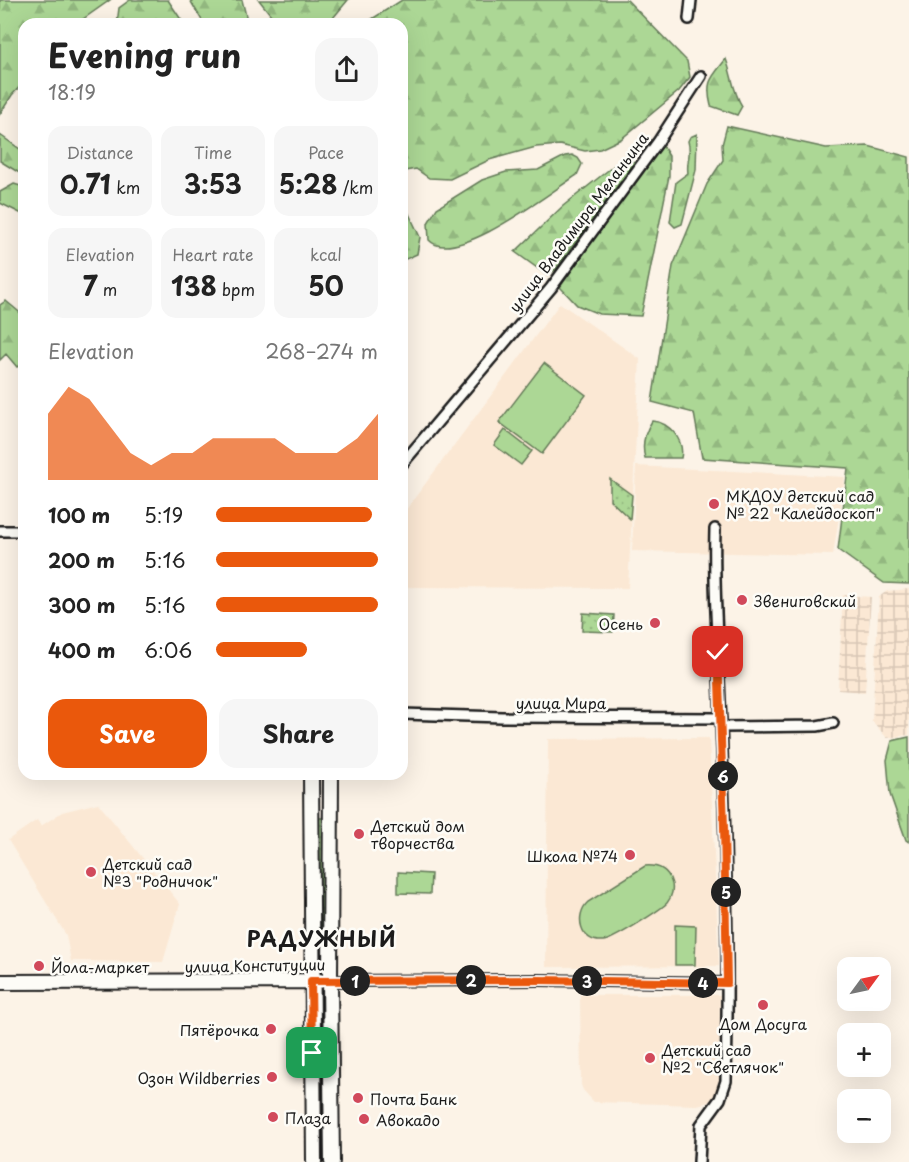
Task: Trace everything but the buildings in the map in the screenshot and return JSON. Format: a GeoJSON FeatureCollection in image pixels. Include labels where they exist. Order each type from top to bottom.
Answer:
{"type":"FeatureCollection","features":[{"type":"Feature","properties":{"kind":"street"},"geometry":{"type":"LineString","coordinates":[[689,19],[691,0]]}},
{"type":"Feature","properties":{"kind":"street","name":"улица Владимира Меланьина"},"geometry":{"type":"LineString","coordinates":[[408,457],[551,288],[658,142],[701,76]]}},
{"type":"Feature","properties":{"kind":"street"},"geometry":{"type":"LineString","coordinates":[[699,1162],[700,1125],[720,1100],[726,1081],[727,983],[721,722],[714,596],[715,529]]}},
{"type":"Feature","properties":{"kind":"street"},"geometry":{"type":"LineString","coordinates":[[0,531],[18,531]]}},
{"type":"Feature","properties":{"kind":"street","name":"улица Мира"},"geometry":{"type":"LineString","coordinates":[[408,714],[817,726],[833,723]]}},
{"type":"Feature","properties":{"kind":"street"},"geometry":{"type":"LineString","coordinates":[[311,780],[314,1162]]}},
{"type":"Feature","properties":{"kind":"street"},"geometry":{"type":"LineString","coordinates":[[331,780],[332,1162]]}},
{"type":"Feature","properties":{"kind":"street","name":"улица Конституции"},"geometry":{"type":"LineString","coordinates":[[0,982],[539,980],[727,983]]}},
{"type":"Feature","properties":{"kind":"shaded area"},"geometry":{"type":"Polygon","coordinates":[[[560,303],[640,359],[628,588],[408,587],[408,507],[560,303]]]}},
{"type":"Feature","properties":{"kind":"shaded area"},"geometry":{"type":"Polygon","coordinates":[[[636,466],[845,477],[833,555],[632,551],[636,466]]]}},
{"type":"Feature","properties":{"kind":"shaded area"},"geometry":{"type":"Polygon","coordinates":[[[909,589],[909,735],[887,738],[872,721],[879,597],[887,591],[909,589]]]}},
{"type":"Feature","properties":{"kind":"shaded area"},"geometry":{"type":"Polygon","coordinates":[[[843,595],[871,597],[865,692],[838,690],[843,595]]]}},
{"type":"Feature","properties":{"kind":"shaded area","name":"Школа №74"},"geometry":{"type":"Polygon","coordinates":[[[709,738],[719,966],[546,967],[548,739],[709,738]]]}},
{"type":"Feature","properties":{"kind":"shaded area","name":"Детский сад №3 \"Родничок\""},"geometry":{"type":"Polygon","coordinates":[[[98,803],[180,904],[163,962],[71,961],[66,935],[8,840],[37,820],[41,826],[62,812],[98,803]]]}},
{"type":"Feature","properties":{"kind":"shaded area","name":"Детский сад №2 \"Светлячок\""},"geometry":{"type":"Polygon","coordinates":[[[580,995],[720,995],[719,1091],[715,1097],[709,1102],[697,1105],[594,1102],[581,1085],[580,995]]]}},
{"type":"Feature","properties":{"kind":"green space"},"geometry":{"type":"Polygon","coordinates":[[[0,0],[110,0],[84,18],[18,18],[18,88],[0,114],[0,0]]]}},
{"type":"Feature","properties":{"kind":"green space"},"geometry":{"type":"Polygon","coordinates":[[[130,0],[168,0],[180,18],[118,18],[119,8],[130,0]]]}},
{"type":"Feature","properties":{"kind":"green space"},"geometry":{"type":"Polygon","coordinates":[[[190,0],[242,0],[246,18],[200,18],[190,0]]]}},
{"type":"Feature","properties":{"kind":"green space"},"geometry":{"type":"Polygon","coordinates":[[[259,0],[348,0],[333,18],[273,18],[259,0]]]}},
{"type":"Feature","properties":{"kind":"green space"},"geometry":{"type":"Polygon","coordinates":[[[402,0],[627,0],[687,61],[690,77],[679,91],[621,139],[600,149],[585,151],[560,145],[536,147],[489,160],[450,179],[429,178],[416,169],[408,170],[408,18],[374,18],[402,0]]]}},
{"type":"Feature","properties":{"kind":"green space"},"geometry":{"type":"Polygon","coordinates":[[[726,59],[742,106],[737,115],[711,106],[709,98],[711,80],[726,59]]]}},
{"type":"Feature","properties":{"kind":"green space"},"geometry":{"type":"Polygon","coordinates":[[[727,126],[826,148],[868,146],[909,157],[909,584],[884,583],[838,550],[848,468],[702,458],[694,413],[652,402],[673,266],[707,184],[723,160],[722,145],[727,126]]]}},
{"type":"Feature","properties":{"kind":"green space"},"geometry":{"type":"Polygon","coordinates":[[[697,134],[696,170],[682,224],[675,227],[670,222],[676,182],[688,173],[688,141],[690,137],[697,134]]]}},
{"type":"Feature","properties":{"kind":"green space"},"geometry":{"type":"Polygon","coordinates":[[[0,135],[18,148],[18,172],[0,161],[0,135]]]}},
{"type":"Feature","properties":{"kind":"green space"},"geometry":{"type":"Polygon","coordinates":[[[661,143],[669,156],[669,176],[641,316],[599,314],[577,305],[560,287],[661,143]]]}},
{"type":"Feature","properties":{"kind":"green space"},"geometry":{"type":"Polygon","coordinates":[[[572,155],[582,164],[577,175],[503,224],[459,244],[442,246],[429,240],[428,223],[437,208],[482,180],[506,172],[538,170],[565,156],[572,155]]]}},
{"type":"Feature","properties":{"kind":"green space"},"geometry":{"type":"Polygon","coordinates":[[[621,160],[635,162],[555,270],[547,275],[515,252],[563,206],[621,160]]]}},
{"type":"Feature","properties":{"kind":"green space"},"geometry":{"type":"Polygon","coordinates":[[[14,184],[18,185],[18,212],[0,203],[0,192],[14,184]]]}},
{"type":"Feature","properties":{"kind":"green space"},"geometry":{"type":"Polygon","coordinates":[[[408,212],[420,237],[417,254],[408,258],[408,212]]]}},
{"type":"Feature","properties":{"kind":"green space"},"geometry":{"type":"Polygon","coordinates":[[[6,301],[18,311],[17,367],[6,354],[0,360],[0,305],[6,301]]]}},
{"type":"Feature","properties":{"kind":"green space"},"geometry":{"type":"Polygon","coordinates":[[[544,363],[586,395],[542,454],[499,422],[544,363]]]}},
{"type":"Feature","properties":{"kind":"green space"},"geometry":{"type":"Polygon","coordinates":[[[652,421],[670,428],[674,433],[681,445],[681,458],[645,458],[644,438],[652,421]]]}},
{"type":"Feature","properties":{"kind":"green space"},"geometry":{"type":"Polygon","coordinates":[[[505,430],[532,451],[521,465],[494,445],[505,430]]]}},
{"type":"Feature","properties":{"kind":"green space"},"geometry":{"type":"Polygon","coordinates":[[[610,479],[632,495],[630,519],[610,500],[610,479]]]}},
{"type":"Feature","properties":{"kind":"green space"},"geometry":{"type":"Polygon","coordinates":[[[583,613],[614,615],[613,632],[582,631],[583,613]]]}},
{"type":"Feature","properties":{"kind":"green space"},"geometry":{"type":"Polygon","coordinates":[[[909,737],[909,842],[906,840],[890,794],[887,760],[892,741],[909,737]]]}},
{"type":"Feature","properties":{"kind":"green space"},"geometry":{"type":"Polygon","coordinates":[[[317,818],[324,818],[322,957],[315,957],[317,818]]]}},
{"type":"Feature","properties":{"kind":"green space"},"geometry":{"type":"Polygon","coordinates":[[[645,866],[654,866],[667,873],[672,889],[667,903],[636,925],[608,940],[589,938],[584,933],[581,921],[584,907],[588,902],[645,866]]]}},
{"type":"Feature","properties":{"kind":"green space"},"geometry":{"type":"Polygon","coordinates":[[[398,872],[431,874],[430,894],[398,893],[398,872]]]}},
{"type":"Feature","properties":{"kind":"green space"},"geometry":{"type":"Polygon","coordinates":[[[675,925],[696,926],[695,965],[675,965],[675,925]]]}},
{"type":"Feature","properties":{"kind":"green space"},"geometry":{"type":"Polygon","coordinates":[[[325,998],[328,1137],[321,1137],[318,999],[325,998]]]}},
{"type":"Feature","properties":{"kind":"place","name":"МКДОУ детский сад № 22 \"Калейдоскоп\""},"geometry":{"type":"Point","coordinates":[714,504]}},
{"type":"Feature","properties":{"kind":"place","name":"Звениговский"},"geometry":{"type":"Point","coordinates":[742,600]}},
{"type":"Feature","properties":{"kind":"place","name":"Осень"},"geometry":{"type":"Point","coordinates":[655,623]}},
{"type":"Feature","properties":{"kind":"place","name":"Детский дом творчества"},"geometry":{"type":"Point","coordinates":[359,834]}},
{"type":"Feature","properties":{"kind":"place","name":"Школа №74"},"geometry":{"type":"Point","coordinates":[630,855]}},
{"type":"Feature","properties":{"kind":"place","name":"Детский сад №3 \"Родничок\""},"geometry":{"type":"Point","coordinates":[91,872]}},
{"type":"Feature","properties":{"kind":"place","name":"Йола-маркет"},"geometry":{"type":"Point","coordinates":[39,966]}},
{"type":"Feature","properties":{"kind":"place","name":"Дом Досуга"},"geometry":{"type":"Point","coordinates":[763,1005]}},
{"type":"Feature","properties":{"kind":"place","name":"Пятёрочка"},"geometry":{"type":"Point","coordinates":[271,1029]}},
{"type":"Feature","properties":{"kind":"place","name":"Детский сад №2 \"Светлячок\""},"geometry":{"type":"Point","coordinates":[650,1058]}},
{"type":"Feature","properties":{"kind":"place","name":"Озон Wildberries"},"geometry":{"type":"Point","coordinates":[272,1077]}},
{"type":"Feature","properties":{"kind":"place","name":"Почта Банк"},"geometry":{"type":"Point","coordinates":[358,1098]}},
{"type":"Feature","properties":{"kind":"place","name":"Плаза"},"geometry":{"type":"Point","coordinates":[273,1117]}},
{"type":"Feature","properties":{"kind":"place","name":"Авокадо"},"geometry":{"type":"Point","coordinates":[364,1119]}},
{"type":"Feature","properties":{"kind":"district","name":"РАДУЖНЫЙ"},"geometry":{"type":"Point","coordinates":[322,938]}},
{"type":"Feature","properties":{"kind":"route"},"geometry":{"type":"LineString","coordinates":[[312,1053],[311,981],[539,980],[727,983],[718,652]]}}]}
